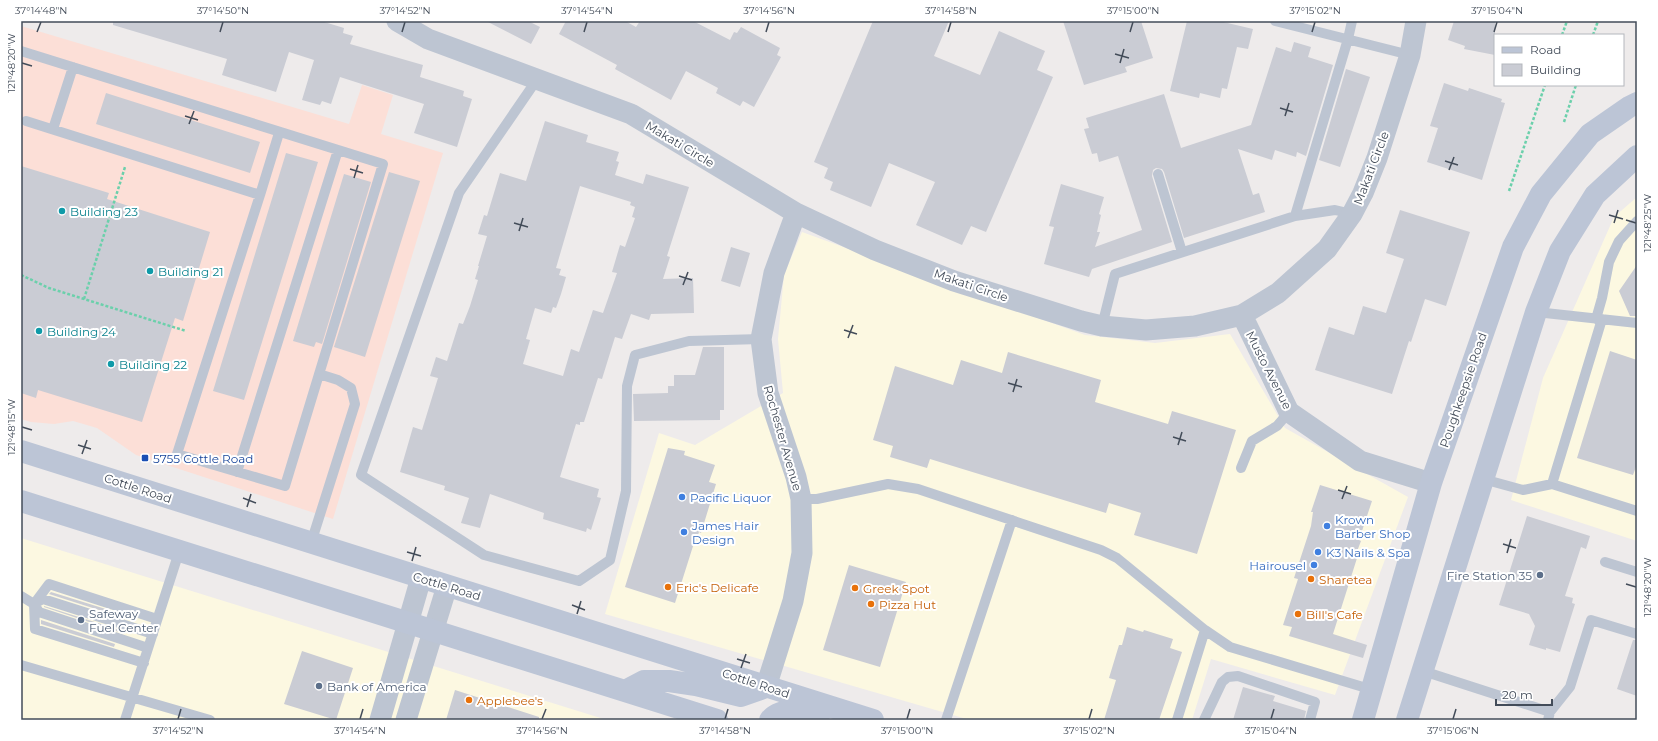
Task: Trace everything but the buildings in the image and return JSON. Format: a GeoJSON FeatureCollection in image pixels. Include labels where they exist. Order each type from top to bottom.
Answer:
{"type":"FeatureCollection","features":[{"type":"Feature","properties":{"kind":"main road","name":"Poughkeepsie Road"},"geometry":{"type":"LineString","coordinates":[[1363,720],[1373,690],[1431,483],[1512,247],[1538,201],[1590,134],[1629,106],[1637,103]]}},
{"type":"Feature","properties":{"kind":"main road"},"geometry":{"type":"LineString","coordinates":[[1407,720],[1536,312],[1560,251],[1595,195],[1637,156]]}},
{"type":"Feature","properties":{"kind":"main road","name":"Cottle Road"},"geometry":{"type":"LineString","coordinates":[[21,451],[873,720]]}},
{"type":"Feature","properties":{"kind":"main road"},"geometry":{"type":"LineString","coordinates":[[21,502],[717,720]]}},
{"type":"Feature","properties":{"kind":"main road"},"geometry":{"type":"LineString","coordinates":[[625,691],[644,681],[669,681],[696,685],[741,696],[766,687]]}},
{"type":"Feature","properties":{"kind":"main road"},"geometry":{"type":"LineString","coordinates":[[770,720],[773,717],[792,710],[816,712],[861,720]]}},
{"type":"Feature","properties":{"kind":"street","name":"Makati Circle"},"geometry":{"type":"LineString","coordinates":[[397,21],[428,39],[538,78],[631,114],[796,213],[876,250],[954,281],[1081,321],[1102,326],[1146,330],[1195,326],[1242,315],[1278,293],[1327,249],[1352,214],[1363,193],[1377,158],[1410,55],[1416,21]]}},
{"type":"Feature","properties":{"kind":"street","name":"Rochester Avenue"},"geometry":{"type":"LineString","coordinates":[[766,687],[793,601],[802,553],[801,500],[796,477],[768,393],[761,339],[774,273],[796,213]]}},
{"type":"Feature","properties":{"kind":"street","name":"Musto Avenue"},"geometry":{"type":"LineString","coordinates":[[1242,315],[1289,412],[1360,461],[1431,483]]}},
{"type":"Feature","properties":{"kind":"street"},"geometry":{"type":"LineString","coordinates":[[380,720],[421,578]]}},
{"type":"Feature","properties":{"kind":"street"},"geometry":{"type":"LineString","coordinates":[[406,720],[447,586]]}},
{"type":"Feature","properties":{"kind":"lane"},"geometry":{"type":"LineString","coordinates":[[1274,21],[1410,55]]}},
{"type":"Feature","properties":{"kind":"lane"},"geometry":{"type":"LineString","coordinates":[[1295,216],[1348,39],[1352,21]]}},
{"type":"Feature","properties":{"kind":"lane"},"geometry":{"type":"LineString","coordinates":[[21,51],[383,164],[285,486],[177,454],[279,132]]}},
{"type":"Feature","properties":{"kind":"lane"},"geometry":{"type":"LineString","coordinates":[[53,129],[73,68]]}},
{"type":"Feature","properties":{"kind":"lane"},"geometry":{"type":"LineString","coordinates":[[538,78],[459,193],[362,475],[484,555],[578,581],[610,560],[626,491],[628,386],[635,355],[689,341],[761,339]]}},
{"type":"Feature","properties":{"kind":"lane"},"geometry":{"type":"LineString","coordinates":[[26,121],[260,195]]}},
{"type":"Feature","properties":{"kind":"lane"},"geometry":{"type":"LineString","coordinates":[[237,472],[338,150]]}},
{"type":"Feature","properties":{"kind":"lane"},"geometry":{"type":"LineString","coordinates":[[1158,174],[1182,252]]}},
{"type":"Feature","properties":{"kind":"lane"},"geometry":{"type":"LineString","coordinates":[[1102,326],[1115,274],[1295,216],[1335,210],[1352,214]]}},
{"type":"Feature","properties":{"kind":"lane"},"geometry":{"type":"LineString","coordinates":[[1552,484],[1599,319],[1609,262],[1619,241],[1637,221]]}},
{"type":"Feature","properties":{"kind":"lane"},"geometry":{"type":"LineString","coordinates":[[1536,312],[1637,323]]}},
{"type":"Feature","properties":{"kind":"lane"},"geometry":{"type":"LineString","coordinates":[[311,543],[355,404],[351,388],[338,380],[319,374]]}},
{"type":"Feature","properties":{"kind":"lane"},"geometry":{"type":"LineString","coordinates":[[1241,468],[1252,441],[1277,426],[1289,412]]}},
{"type":"Feature","properties":{"kind":"lane"},"geometry":{"type":"LineString","coordinates":[[1483,479],[1523,490],[1552,484],[1637,510]]}},
{"type":"Feature","properties":{"kind":"lane"},"geometry":{"type":"LineString","coordinates":[[801,500],[818,499],[888,484],[918,489],[1012,520],[1102,550],[1117,558],[1205,630],[1230,647],[1373,690]]}},
{"type":"Feature","properties":{"kind":"lane"},"geometry":{"type":"LineString","coordinates":[[946,720],[1012,520]]}},
{"type":"Feature","properties":{"kind":"lane"},"geometry":{"type":"LineString","coordinates":[[125,720],[179,552]]}},
{"type":"Feature","properties":{"kind":"lane"},"geometry":{"type":"LineString","coordinates":[[1605,562],[1637,572]]}},
{"type":"Feature","properties":{"kind":"lane"},"geometry":{"type":"LineString","coordinates":[[144,663],[35,629],[34,604],[49,584],[157,620]]}},
{"type":"Feature","properties":{"kind":"lane"},"geometry":{"type":"LineString","coordinates":[[21,596],[34,604],[39,612],[148,648]]}},
{"type":"Feature","properties":{"kind":"lane"},"geometry":{"type":"LineString","coordinates":[[34,604],[43,599],[153,634]]}},
{"type":"Feature","properties":{"kind":"lane"},"geometry":{"type":"LineString","coordinates":[[1423,671],[1549,716],[1570,687],[1591,620],[1637,634]]}},
{"type":"Feature","properties":{"kind":"lane"},"geometry":{"type":"LineString","coordinates":[[1177,720],[1205,630]]}},
{"type":"Feature","properties":{"kind":"lane"},"geometry":{"type":"LineString","coordinates":[[21,665],[210,720]]}},
{"type":"Feature","properties":{"kind":"lane"},"geometry":{"type":"LineString","coordinates":[[1204,720],[1222,682],[1228,677],[1238,676],[1315,702],[1310,720]]}},
{"type":"Feature","properties":{"kind":"path"},"geometry":{"type":"LineString","coordinates":[[1562,34],[1567,21]]}},
{"type":"Feature","properties":{"kind":"path"},"geometry":{"type":"LineString","coordinates":[[1593,34],[1598,21]]}},
{"type":"Feature","properties":{"kind":"path"},"geometry":{"type":"LineString","coordinates":[[1509,191],[1545,86]]}},
{"type":"Feature","properties":{"kind":"path"},"geometry":{"type":"LineString","coordinates":[[1564,122],[1576,86]]}},
{"type":"Feature","properties":{"kind":"path"},"geometry":{"type":"LineString","coordinates":[[84,299],[129,153]]}},
{"type":"Feature","properties":{"kind":"path"},"geometry":{"type":"LineString","coordinates":[[21,275],[49,288],[186,331]]}},
{"type":"Feature","properties":{"kind":"shaded area"},"geometry":{"type":"Polygon","coordinates":[[[21,26],[349,124],[362,85],[393,95],[381,134],[443,153],[333,519],[136,455],[97,428],[73,421],[54,424],[31,422],[21,419],[21,26]]]}},
{"type":"Feature","properties":{"kind":"shaded area"},"geometry":{"type":"Polygon","coordinates":[[[1637,197],[1637,541],[1511,500],[1543,378],[1614,217],[1637,197]]]}},
{"type":"Feature","properties":{"kind":"shaded area"},"geometry":{"type":"Polygon","coordinates":[[[802,232],[1085,335],[1155,343],[1230,334],[1285,428],[1408,497],[1335,695],[1211,659],[1192,720],[970,720],[605,614],[659,433],[695,445],[783,393],[778,339],[784,275],[802,232]]]}},
{"type":"Feature","properties":{"kind":"shaded area"},"geometry":{"type":"Polygon","coordinates":[[[21,538],[607,720],[21,720],[21,538]]]}},
{"type":"Feature","properties":{"kind":"place","name":"Building 23"},"geometry":{"type":"Point","coordinates":[62,211]}},
{"type":"Feature","properties":{"kind":"place","name":"Building 21"},"geometry":{"type":"Point","coordinates":[150,271]}},
{"type":"Feature","properties":{"kind":"place","name":"Building 24"},"geometry":{"type":"Point","coordinates":[39,331]}},
{"type":"Feature","properties":{"kind":"place","name":"Building 22"},"geometry":{"type":"Point","coordinates":[111,364]}},
{"type":"Feature","properties":{"kind":"place","name":"5755 Cottle Road"},"geometry":{"type":"Point","coordinates":[145,458]}},
{"type":"Feature","properties":{"kind":"place","name":"Pacific Liquor"},"geometry":{"type":"Point","coordinates":[682,497]}},
{"type":"Feature","properties":{"kind":"place","name":"Krown Barber Shop"},"geometry":{"type":"Point","coordinates":[1327,526]}},
{"type":"Feature","properties":{"kind":"place","name":"James Hair Design"},"geometry":{"type":"Point","coordinates":[684,532]}},
{"type":"Feature","properties":{"kind":"place","name":"K3 Nails & Spa"},"geometry":{"type":"Point","coordinates":[1318,552]}},
{"type":"Feature","properties":{"kind":"place","name":"Hairousel"},"geometry":{"type":"Point","coordinates":[1314,565]}},
{"type":"Feature","properties":{"kind":"place","name":"Fire Station 35"},"geometry":{"type":"Point","coordinates":[1540,575]}},
{"type":"Feature","properties":{"kind":"place","name":"Sharetea"},"geometry":{"type":"Point","coordinates":[1311,579]}},
{"type":"Feature","properties":{"kind":"place","name":"Eric's Delicafe"},"geometry":{"type":"Point","coordinates":[668,587]}},
{"type":"Feature","properties":{"kind":"place","name":"Greek Spot"},"geometry":{"type":"Point","coordinates":[855,588]}},
{"type":"Feature","properties":{"kind":"place","name":"Pizza Hut"},"geometry":{"type":"Point","coordinates":[871,604]}},
{"type":"Feature","properties":{"kind":"place","name":"Bill's Cafe"},"geometry":{"type":"Point","coordinates":[1298,614]}},
{"type":"Feature","properties":{"kind":"place","name":"Safeway Fuel Center"},"geometry":{"type":"Point","coordinates":[81,620]}},
{"type":"Feature","properties":{"kind":"place","name":"Bank of America"},"geometry":{"type":"Point","coordinates":[319,686]}},
{"type":"Feature","properties":{"kind":"place","name":"Applebee's"},"geometry":{"type":"Point","coordinates":[469,700]}}]}
